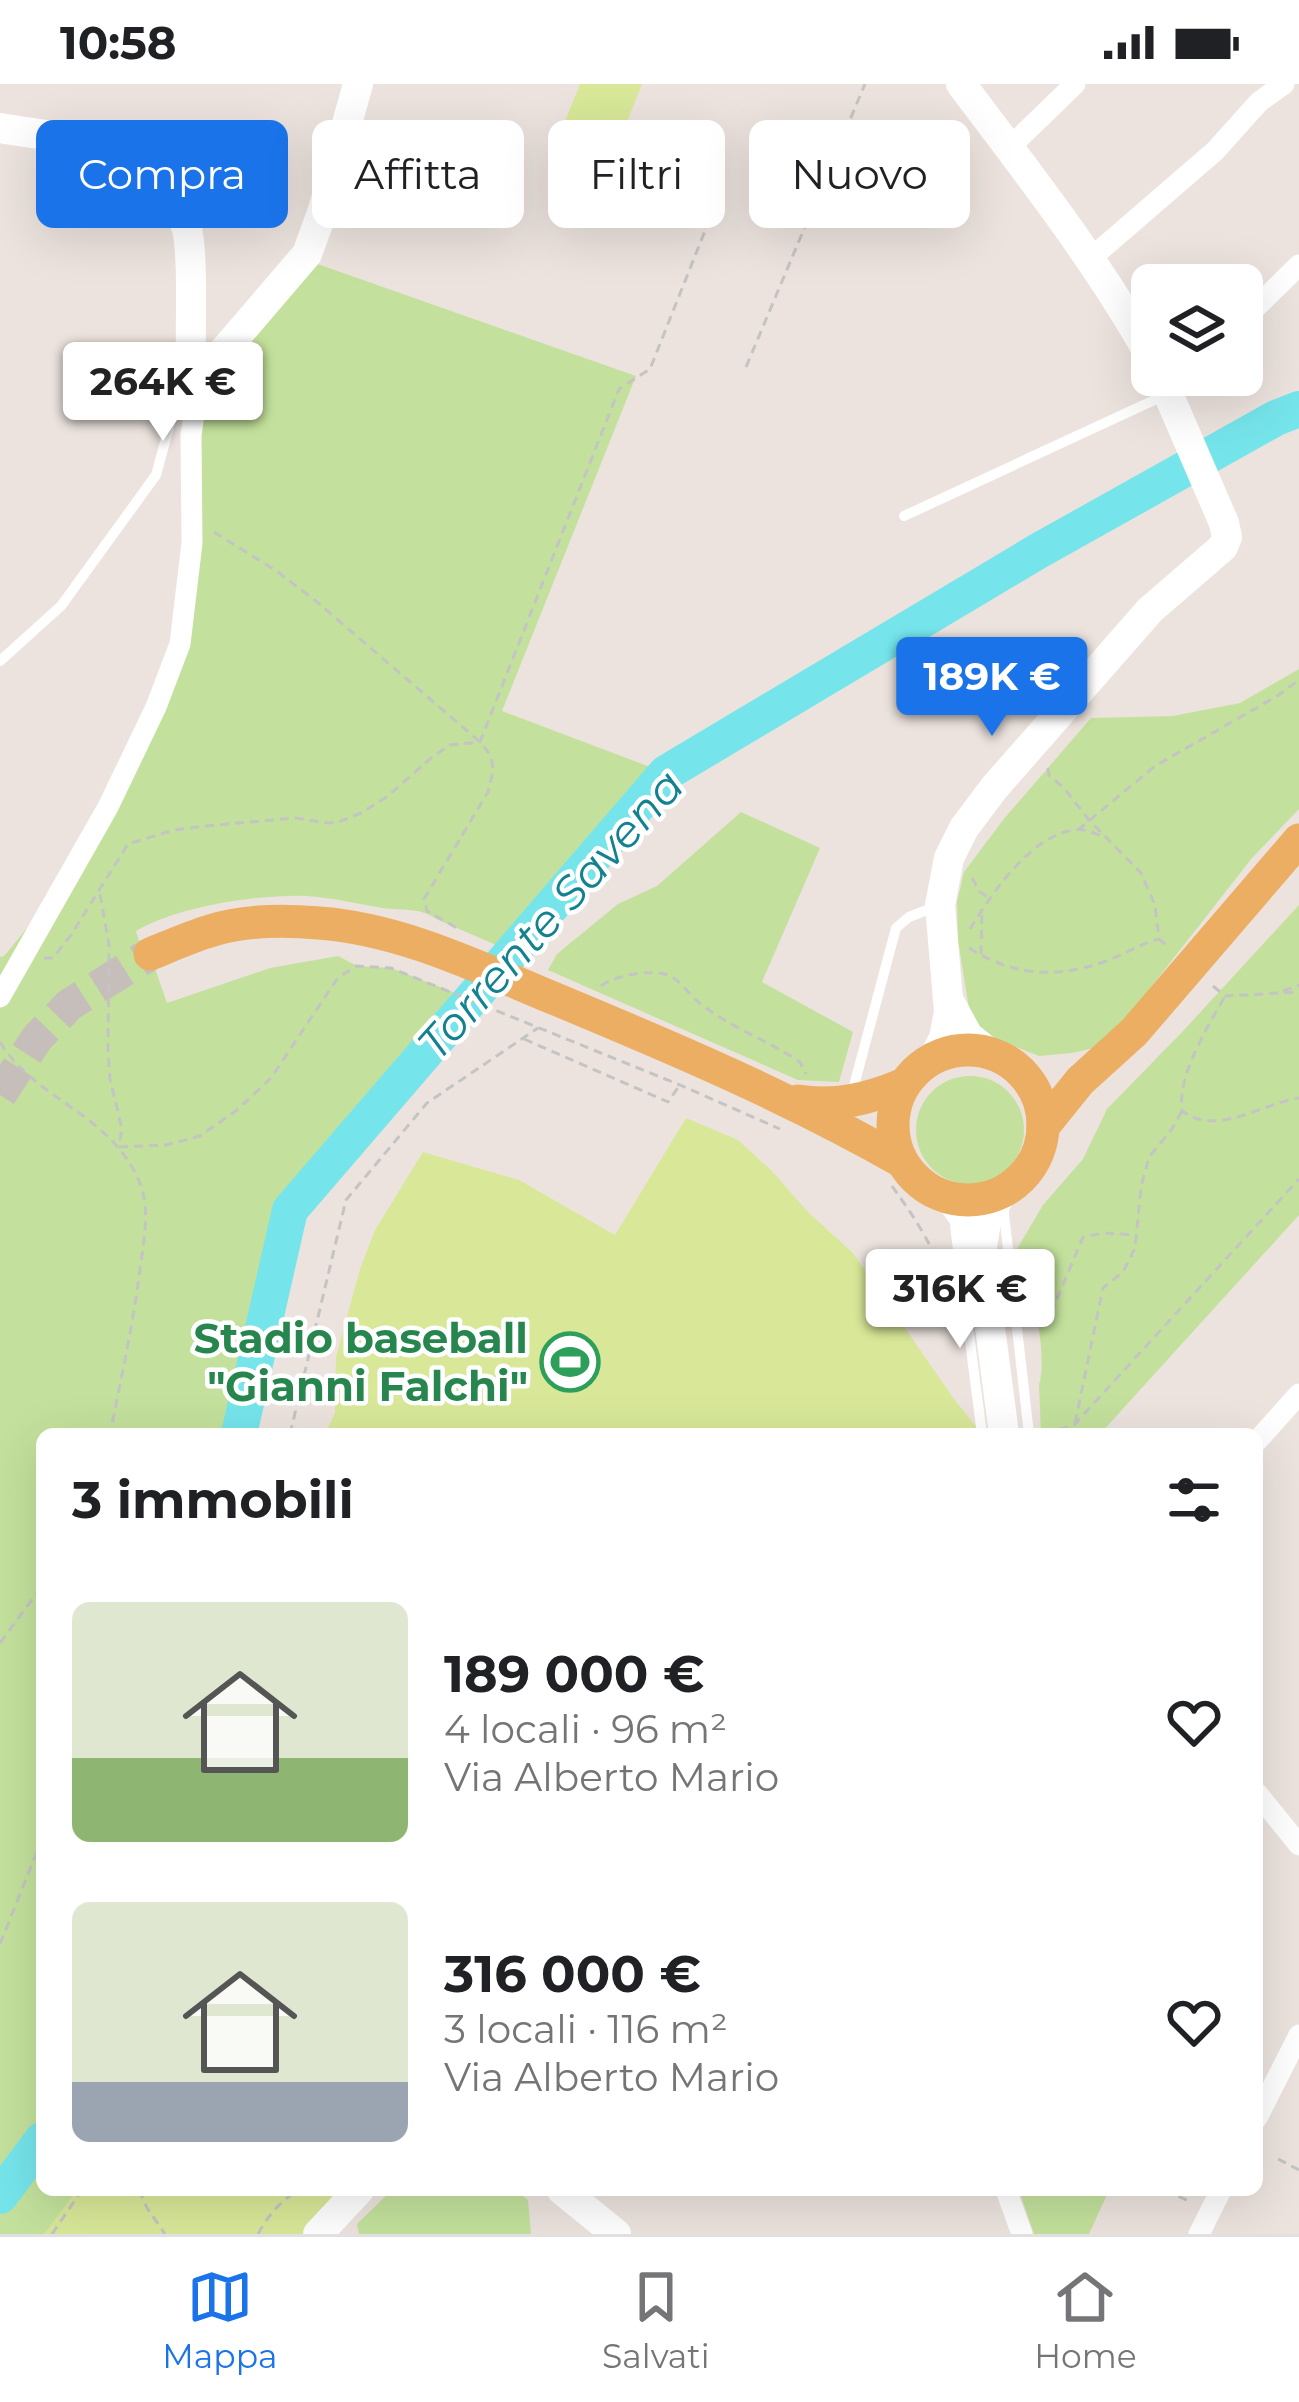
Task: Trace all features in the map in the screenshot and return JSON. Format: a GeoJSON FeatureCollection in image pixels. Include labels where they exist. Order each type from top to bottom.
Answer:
{"type":"FeatureCollection","features":[{"type":"Feature","properties":{"kind":"main road"},"geometry":{"type":"LineString","coordinates":[[1043,1127],[1064,1099],[1134,1032],[1299,840]]}},
{"type":"Feature","properties":{"kind":"main road"},"geometry":{"type":"LineString","coordinates":[[150,954],[213,929],[277,921],[354,927],[453,957],[629,1029],[861,1138],[896,1173],[951,1198],[986,1198],[1002,1192],[1032,1165],[1040,1147],[1043,1127],[1035,1090],[1008,1061],[988,1052],[952,1051],[934,1058],[902,1085],[870,1098],[835,1103],[773,1096]]}},
{"type":"Feature","properties":{"kind":"main road"},"geometry":{"type":"LineString","coordinates":[[1024,1075],[1061,1073],[1106,1058]]}},
{"type":"Feature","properties":{"kind":"main road"},"geometry":{"type":"LineString","coordinates":[[896,1173],[892,1125],[902,1085]]}},
{"type":"Feature","properties":{"kind":"street"},"geometry":{"type":"LineString","coordinates":[[197,373],[205,374],[307,254],[358,84]]}},
{"type":"Feature","properties":{"kind":"street"},"geometry":{"type":"LineString","coordinates":[[961,84],[1131,320]]}},
{"type":"Feature","properties":{"kind":"street"},"geometry":{"type":"LineString","coordinates":[[1009,148],[1075,84]]}},
{"type":"Feature","properties":{"kind":"street"},"geometry":{"type":"LineString","coordinates":[[1090,260],[1215,151],[1263,93],[1284,84]]}},
{"type":"Feature","properties":{"kind":"street"},"geometry":{"type":"LineString","coordinates":[[0,128],[97,145],[131,157],[166,186],[189,238],[191,353],[197,373],[191,435],[192,543],[179,644],[156,707],[108,807],[0,997]]}},
{"type":"Feature","properties":{"kind":"street"},"geometry":{"type":"LineString","coordinates":[[1263,300],[1299,265]]}},
{"type":"Feature","properties":{"kind":"street"},"geometry":{"type":"LineString","coordinates":[[934,1058],[948,1025],[949,1001],[940,905],[949,857],[964,827],[1150,610],[1223,547],[1227,537],[1177,396]]}},
{"type":"Feature","properties":{"kind":"street"},"geometry":{"type":"LineString","coordinates":[[949,1001],[968,1036],[988,1052]]}},
{"type":"Feature","properties":{"kind":"street"},"geometry":{"type":"LineString","coordinates":[[980,1259],[986,1222],[1002,1192]]}},
{"type":"Feature","properties":{"kind":"street"},"geometry":{"type":"LineString","coordinates":[[951,1198],[968,1222],[980,1259],[1003,1428]]}},
{"type":"Feature","properties":{"kind":"street"},"geometry":{"type":"LineString","coordinates":[[1263,1434],[1299,1394]]}},
{"type":"Feature","properties":{"kind":"street"},"geometry":{"type":"LineString","coordinates":[[1263,1800],[1299,1845]]}},
{"type":"Feature","properties":{"kind":"street"},"geometry":{"type":"LineString","coordinates":[[1263,2103],[1299,2035]]}},
{"type":"Feature","properties":{"kind":"street"},"geometry":{"type":"LineString","coordinates":[[318,2234],[353,2196]]}},
{"type":"Feature","properties":{"kind":"street"},"geometry":{"type":"LineString","coordinates":[[572,2196],[616,2234]]}},
{"type":"Feature","properties":{"kind":"street"},"geometry":{"type":"LineString","coordinates":[[1008,2196],[1022,2234]]}},
{"type":"Feature","properties":{"kind":"street"},"geometry":{"type":"LineString","coordinates":[[1199,2234],[1218,2196]]}},
{"type":"Feature","properties":{"kind":"lane"},"geometry":{"type":"LineString","coordinates":[[0,661],[61,606],[156,475],[171,420],[197,373]]}},
{"type":"Feature","properties":{"kind":"lane"},"geometry":{"type":"LineString","coordinates":[[904,516],[1142,396]]}},
{"type":"Feature","properties":{"kind":"lane"},"geometry":{"type":"LineString","coordinates":[[855,1082],[896,928],[920,911],[940,905]]}},
{"type":"Feature","properties":{"kind":"lane"},"geometry":{"type":"LineString","coordinates":[[1002,1192],[1028,1428]]}},
{"type":"Feature","properties":{"kind":"lane"},"geometry":{"type":"LineString","coordinates":[[951,1198],[981,1428]]}},
{"type":"Feature","properties":{"kind":"path"},"geometry":{"type":"LineString","coordinates":[[746,367],[866,84]]}},
{"type":"Feature","properties":{"kind":"path"},"geometry":{"type":"LineString","coordinates":[[480,742],[619,389],[650,369],[706,228]]}},
{"type":"Feature","properties":{"kind":"path"},"geometry":{"type":"LineString","coordinates":[[192,518],[291,582],[492,755],[488,792],[424,898],[427,911],[436,919]]}},
{"type":"Feature","properties":{"kind":"path"},"geometry":{"type":"LineString","coordinates":[[1078,830],[1155,766],[1299,680]]}},
{"type":"Feature","properties":{"kind":"path"},"geometry":{"type":"LineString","coordinates":[[25,957],[53,958],[128,844],[205,826],[296,818],[341,821],[388,796],[450,745],[480,742]]}},
{"type":"Feature","properties":{"kind":"path"},"geometry":{"type":"LineString","coordinates":[[960,944],[998,966],[1050,972],[1082,969],[1160,939],[1155,905],[1141,873],[1049,775],[1046,760]]}},
{"type":"Feature","properties":{"kind":"path"},"geometry":{"type":"LineString","coordinates":[[968,932],[1009,873],[1033,850],[1064,832],[1102,836]]}},
{"type":"Feature","properties":{"kind":"path"},"geometry":{"type":"LineString","coordinates":[[971,878],[990,899]]}},
{"type":"Feature","properties":{"kind":"path"},"geometry":{"type":"LineString","coordinates":[[100,892],[110,945],[107,1050],[122,1129],[118,1148]]}},
{"type":"Feature","properties":{"kind":"path"},"geometry":{"type":"LineString","coordinates":[[981,956],[982,909]]}},
{"type":"Feature","properties":{"kind":"path"},"geometry":{"type":"LineString","coordinates":[[118,1148],[200,1136],[237,1110],[271,1078],[338,979],[356,966],[391,968],[784,1131]]}},
{"type":"Feature","properties":{"kind":"path"},"geometry":{"type":"LineString","coordinates":[[592,992],[609,980],[665,974],[718,1015],[800,1062],[809,1081]]}},
{"type":"Feature","properties":{"kind":"path"},"geometry":{"type":"LineString","coordinates":[[1074,1425],[1103,1288],[1123,1272],[1135,1248],[1149,1157],[1182,1111],[1180,1097],[1198,1044],[1225,996],[1299,988]]}},
{"type":"Feature","properties":{"kind":"path"},"geometry":{"type":"LineString","coordinates":[[291,1428],[346,1200],[427,1103],[540,1027]]}},
{"type":"Feature","properties":{"kind":"path"},"geometry":{"type":"LineString","coordinates":[[522,1039],[668,1102],[680,1085]]}},
{"type":"Feature","properties":{"kind":"path"},"geometry":{"type":"LineString","coordinates":[[0,1042],[33,1081],[100,1129],[139,1180],[145,1228],[133,1328],[111,1428]]}},
{"type":"Feature","properties":{"kind":"path"},"geometry":{"type":"LineString","coordinates":[[1182,1111],[1195,1120],[1220,1122],[1299,1098]]}},
{"type":"Feature","properties":{"kind":"path"},"geometry":{"type":"LineString","coordinates":[[896,1173],[941,1267],[948,1298]]}},
{"type":"Feature","properties":{"kind":"path"},"geometry":{"type":"LineString","coordinates":[[1064,1428],[1074,1425],[1299,1179]]}},
{"type":"Feature","properties":{"kind":"path"},"geometry":{"type":"LineString","coordinates":[[1033,1312],[1054,1306],[1083,1238],[1104,1233],[1137,1235]]}},
{"type":"Feature","properties":{"kind":"path"},"geometry":{"type":"LineString","coordinates":[[0,1643],[36,1594]]}},
{"type":"Feature","properties":{"kind":"path"},"geometry":{"type":"LineString","coordinates":[[0,1944],[36,1854]]}},
{"type":"Feature","properties":{"kind":"path"},"geometry":{"type":"LineString","coordinates":[[1278,2159],[1299,2170]]}},
{"type":"Feature","properties":{"kind":"path"},"geometry":{"type":"LineString","coordinates":[[52,2234],[78,2196]]}},
{"type":"Feature","properties":{"kind":"path"},"geometry":{"type":"LineString","coordinates":[[142,2196],[165,2234]]}},
{"type":"Feature","properties":{"kind":"path"},"geometry":{"type":"LineString","coordinates":[[258,2234],[268,2216],[290,2196]]}},
{"type":"Feature","properties":{"kind":"path"},"geometry":{"type":"LineString","coordinates":[[1178,2196],[1197,2205]]}},
{"type":"Feature","properties":{"kind":"green space"},"geometry":{"type":"Polygon","coordinates":[[[580,84],[642,84],[628,120],[565,120],[580,84]]]}},
{"type":"Feature","properties":{"kind":"green space"},"geometry":{"type":"Polygon","coordinates":[[[312,262],[636,376],[502,711],[666,773],[510,951],[424,913],[308,896],[220,903],[136,931],[150,954],[167,1003],[270,968],[338,956],[357,966],[391,968],[471,999],[290,1210],[240,1428],[36,1428],[36,2196],[147,2196],[170,2234],[0,2234],[0,957],[71,875],[179,644],[189,399],[312,262]]]}},
{"type":"Feature","properties":{"kind":"green space"},"geometry":{"type":"Polygon","coordinates":[[[1299,669],[1299,809],[1252,858],[1119,1028],[1094,1048],[1039,1056],[983,1032],[970,1015],[958,940],[957,902],[964,872],[1091,718],[1173,716],[1240,703],[1299,669]]]}},
{"type":"Feature","properties":{"kind":"green space"},"geometry":{"type":"Polygon","coordinates":[[[741,812],[820,848],[762,982],[853,1032],[839,1082],[798,1080],[548,970],[557,954],[618,904],[657,886],[741,812]]]}},
{"type":"Feature","properties":{"kind":"green space"},"geometry":{"type":"Polygon","coordinates":[[[1299,905],[1299,1215],[1105,1428],[1041,1428],[1042,1361],[1031,1278],[1018,1278],[1014,1254],[1043,1205],[1083,1159],[1107,1109],[1299,905]]]}},
{"type":"Feature","properties":{"kind":"green space"},"geometry":{"type":"Polygon","coordinates":[[[970,1076],[991,1080],[1008,1092],[1020,1109],[1024,1130],[1020,1151],[1008,1168],[991,1180],[970,1184],[949,1180],[932,1168],[920,1151],[916,1130],[920,1109],[932,1092],[949,1080],[970,1076]]]}},
{"type":"Feature","properties":{"kind":"green space"},"geometry":{"type":"Polygon","coordinates":[[[686,1118],[738,1140],[853,1253],[977,1428],[328,1428],[335,1413],[336,1357],[360,1269],[375,1230],[423,1152],[519,1180],[615,1235],[686,1118]]]}},
{"type":"Feature","properties":{"kind":"green space"},"geometry":{"type":"Polygon","coordinates":[[[72,2196],[365,2196],[330,2234],[44,2234],[72,2196]]]}},
{"type":"Feature","properties":{"kind":"green space"},"geometry":{"type":"Polygon","coordinates":[[[386,2196],[523,2196],[528,2200],[531,2234],[359,2234],[357,2224],[386,2196]]]}},
{"type":"Feature","properties":{"kind":"green space"},"geometry":{"type":"Polygon","coordinates":[[[1021,2196],[1106,2196],[1089,2234],[1034,2234],[1021,2196]]]}},
{"type":"Feature","properties":{"kind":"waterway","name":"Torrente Savena"},"geometry":{"type":"LineString","coordinates":[[240,1428],[290,1210],[666,773],[1040,550],[1299,409]]}},
{"type":"Feature","properties":{"kind":"waterway","name":"Torrente Savena"},"geometry":{"type":"LineString","coordinates":[[0,2196],[36,2148]]}},
{"type":"Feature","properties":{"kind":"tunnel"},"geometry":{"type":"LineString","coordinates":[[0,1095],[37,1038],[69,1005],[150,954]]}},
{"type":"Feature","properties":{"kind":"place","name":"Stadio baseball \"Gianni Falchi\""},"geometry":{"type":"Point","coordinates":[570,1362]}}]}
